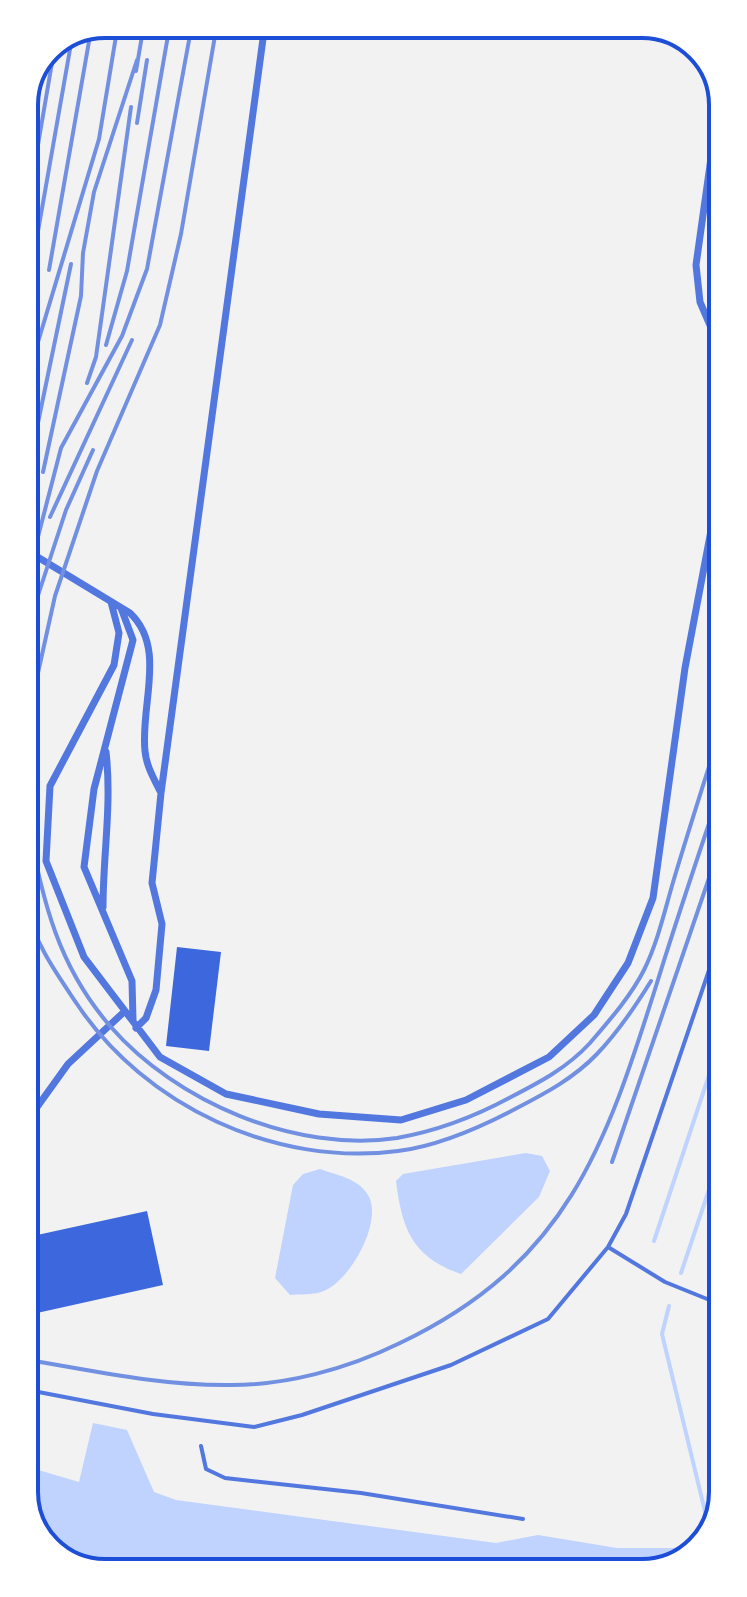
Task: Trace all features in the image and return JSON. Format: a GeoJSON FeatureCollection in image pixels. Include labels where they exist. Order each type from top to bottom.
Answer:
{"type":"FeatureCollection","features":[{"type":"Feature","properties":{"kind":"street"},"geometry":{"type":"LineString","coordinates":[[135,1025],[146,1018],[156,990],[162,924],[152,883],[161,793],[263,38]]}},
{"type":"Feature","properties":{"kind":"street"},"geometry":{"type":"LineString","coordinates":[[709,172],[696,265],[700,302],[709,323]]}},
{"type":"Feature","properties":{"kind":"street"},"geometry":{"type":"LineString","coordinates":[[111,602],[119,633],[114,665],[50,786],[46,861],[84,957],[160,1057],[226,1094],[319,1114],[401,1120],[466,1100],[549,1057],[594,1015],[628,963],[653,898],[685,668],[709,541]]}},
{"type":"Feature","properties":{"kind":"street"},"geometry":{"type":"LineString","coordinates":[[38,557],[121,608],[143,626],[150,651],[145,751],[161,793]]}},
{"type":"Feature","properties":{"kind":"street"},"geometry":{"type":"LineString","coordinates":[[121,608],[133,640],[94,789],[84,867],[132,981],[135,1025]]}},
{"type":"Feature","properties":{"kind":"street"},"geometry":{"type":"LineString","coordinates":[[103,913],[103,859],[111,794],[106,746]]}},
{"type":"Feature","properties":{"kind":"street"},"geometry":{"type":"LineString","coordinates":[[38,1106],[68,1064],[125,1011]]}},
{"type":"Feature","properties":{"kind":"lane"},"geometry":{"type":"LineString","coordinates":[[38,1392],[153,1414],[254,1427],[302,1415],[451,1365],[548,1319],[608,1247],[626,1214],[709,972]]}},
{"type":"Feature","properties":{"kind":"lane"},"geometry":{"type":"LineString","coordinates":[[608,1247],[665,1282],[709,1300]]}},
{"type":"Feature","properties":{"kind":"lane"},"geometry":{"type":"LineString","coordinates":[[201,1446],[206,1469],[225,1478],[361,1493],[523,1519]]}},
{"type":"Feature","properties":{"kind":"water"},"geometry":{"type":"Polygon","coordinates":[[[526,1153],[542,1156],[550,1171],[539,1197],[461,1274],[444,1267],[420,1250],[406,1227],[402,1213],[396,1181],[403,1174],[526,1153]]]}},
{"type":"Feature","properties":{"kind":"water"},"geometry":{"type":"Polygon","coordinates":[[[320,1169],[346,1178],[364,1189],[372,1206],[368,1235],[352,1265],[332,1287],[321,1292],[290,1295],[275,1278],[293,1185],[303,1174],[320,1169]]]}},
{"type":"Feature","properties":{"kind":"water"},"geometry":{"type":"Polygon","coordinates":[[[93,1423],[127,1430],[154,1492],[176,1500],[496,1543],[538,1535],[617,1548],[678,1548],[642,1559],[101,1559],[64,1545],[45,1522],[39,1505],[38,1470],[79,1482],[93,1423]]]}},
{"type":"Feature","properties":{"kind":"building"},"geometry":{"type":"Polygon","coordinates":[[[177,947],[221,952],[209,1051],[166,1046],[177,947]]]}},
{"type":"Feature","properties":{"kind":"building"},"geometry":{"type":"Polygon","coordinates":[[[147,1211],[163,1285],[38,1313],[38,1235],[147,1211]]]}},
{"type":"Feature","properties":{"kind":"waterway"},"geometry":{"type":"LineString","coordinates":[[654,1241],[709,1075]]}},
{"type":"Feature","properties":{"kind":"waterway"},"geometry":{"type":"LineString","coordinates":[[681,1273],[709,1190]]}},
{"type":"Feature","properties":{"kind":"waterway"},"geometry":{"type":"LineString","coordinates":[[669,1306],[662,1334],[706,1513]]}},
{"type":"Feature","properties":{"kind":"railway"},"geometry":{"type":"LineString","coordinates":[[38,342],[99,139],[116,38]]}},
{"type":"Feature","properties":{"kind":"railway"},"geometry":{"type":"LineString","coordinates":[[136,71],[142,38]]}},
{"type":"Feature","properties":{"kind":"railway"},"geometry":{"type":"LineString","coordinates":[[106,345],[127,271],[168,38]]}},
{"type":"Feature","properties":{"kind":"railway"},"geometry":{"type":"LineString","coordinates":[[38,537],[61,448],[122,336],[147,269],[189,38]]}},
{"type":"Feature","properties":{"kind":"railway"},"geometry":{"type":"LineString","coordinates":[[38,673],[55,596],[97,471],[160,325],[181,234],[215,38]]}},
{"type":"Feature","properties":{"kind":"railway"},"geometry":{"type":"LineString","coordinates":[[49,270],[89,40]]}},
{"type":"Feature","properties":{"kind":"railway"},"geometry":{"type":"LineString","coordinates":[[38,231],[70,48]]}},
{"type":"Feature","properties":{"kind":"railway"},"geometry":{"type":"LineString","coordinates":[[43,472],[81,296],[83,253],[94,192],[137,60]]}},
{"type":"Feature","properties":{"kind":"railway"},"geometry":{"type":"LineString","coordinates":[[137,123],[147,60]]}},
{"type":"Feature","properties":{"kind":"railway"},"geometry":{"type":"LineString","coordinates":[[38,145],[52,65]]}},
{"type":"Feature","properties":{"kind":"railway"},"geometry":{"type":"LineString","coordinates":[[87,383],[96,357],[131,107]]}},
{"type":"Feature","properties":{"kind":"railway"},"geometry":{"type":"LineString","coordinates":[[38,423],[71,264]]}},
{"type":"Feature","properties":{"kind":"railway"},"geometry":{"type":"LineString","coordinates":[[50,517],[132,340]]}},
{"type":"Feature","properties":{"kind":"railway"},"geometry":{"type":"LineString","coordinates":[[38,595],[66,510],[93,450]]}},
{"type":"Feature","properties":{"kind":"railway"},"geometry":{"type":"LineString","coordinates":[[38,873],[63,952],[91,1002],[137,1053],[168,1078],[203,1099],[279,1129],[318,1138],[358,1141],[397,1138],[441,1127],[498,1104],[563,1067],[590,1043],[619,1008],[644,970],[661,925],[709,767]]}},
{"type":"Feature","properties":{"kind":"railway"},"geometry":{"type":"LineString","coordinates":[[38,1362],[176,1383],[248,1385],[293,1379],[359,1361],[400,1343],[457,1311],[503,1276],[541,1237],[572,1195],[597,1148],[638,1043],[709,824]]}},
{"type":"Feature","properties":{"kind":"railway"},"geometry":{"type":"LineString","coordinates":[[612,1162],[709,878]]}},
{"type":"Feature","properties":{"kind":"railway"},"geometry":{"type":"LineString","coordinates":[[38,938],[54,970],[105,1040],[139,1072],[176,1100],[217,1122],[260,1138],[306,1149],[352,1153],[398,1151],[428,1145],[459,1135],[538,1097],[579,1070],[605,1046],[651,981]]}}]}
